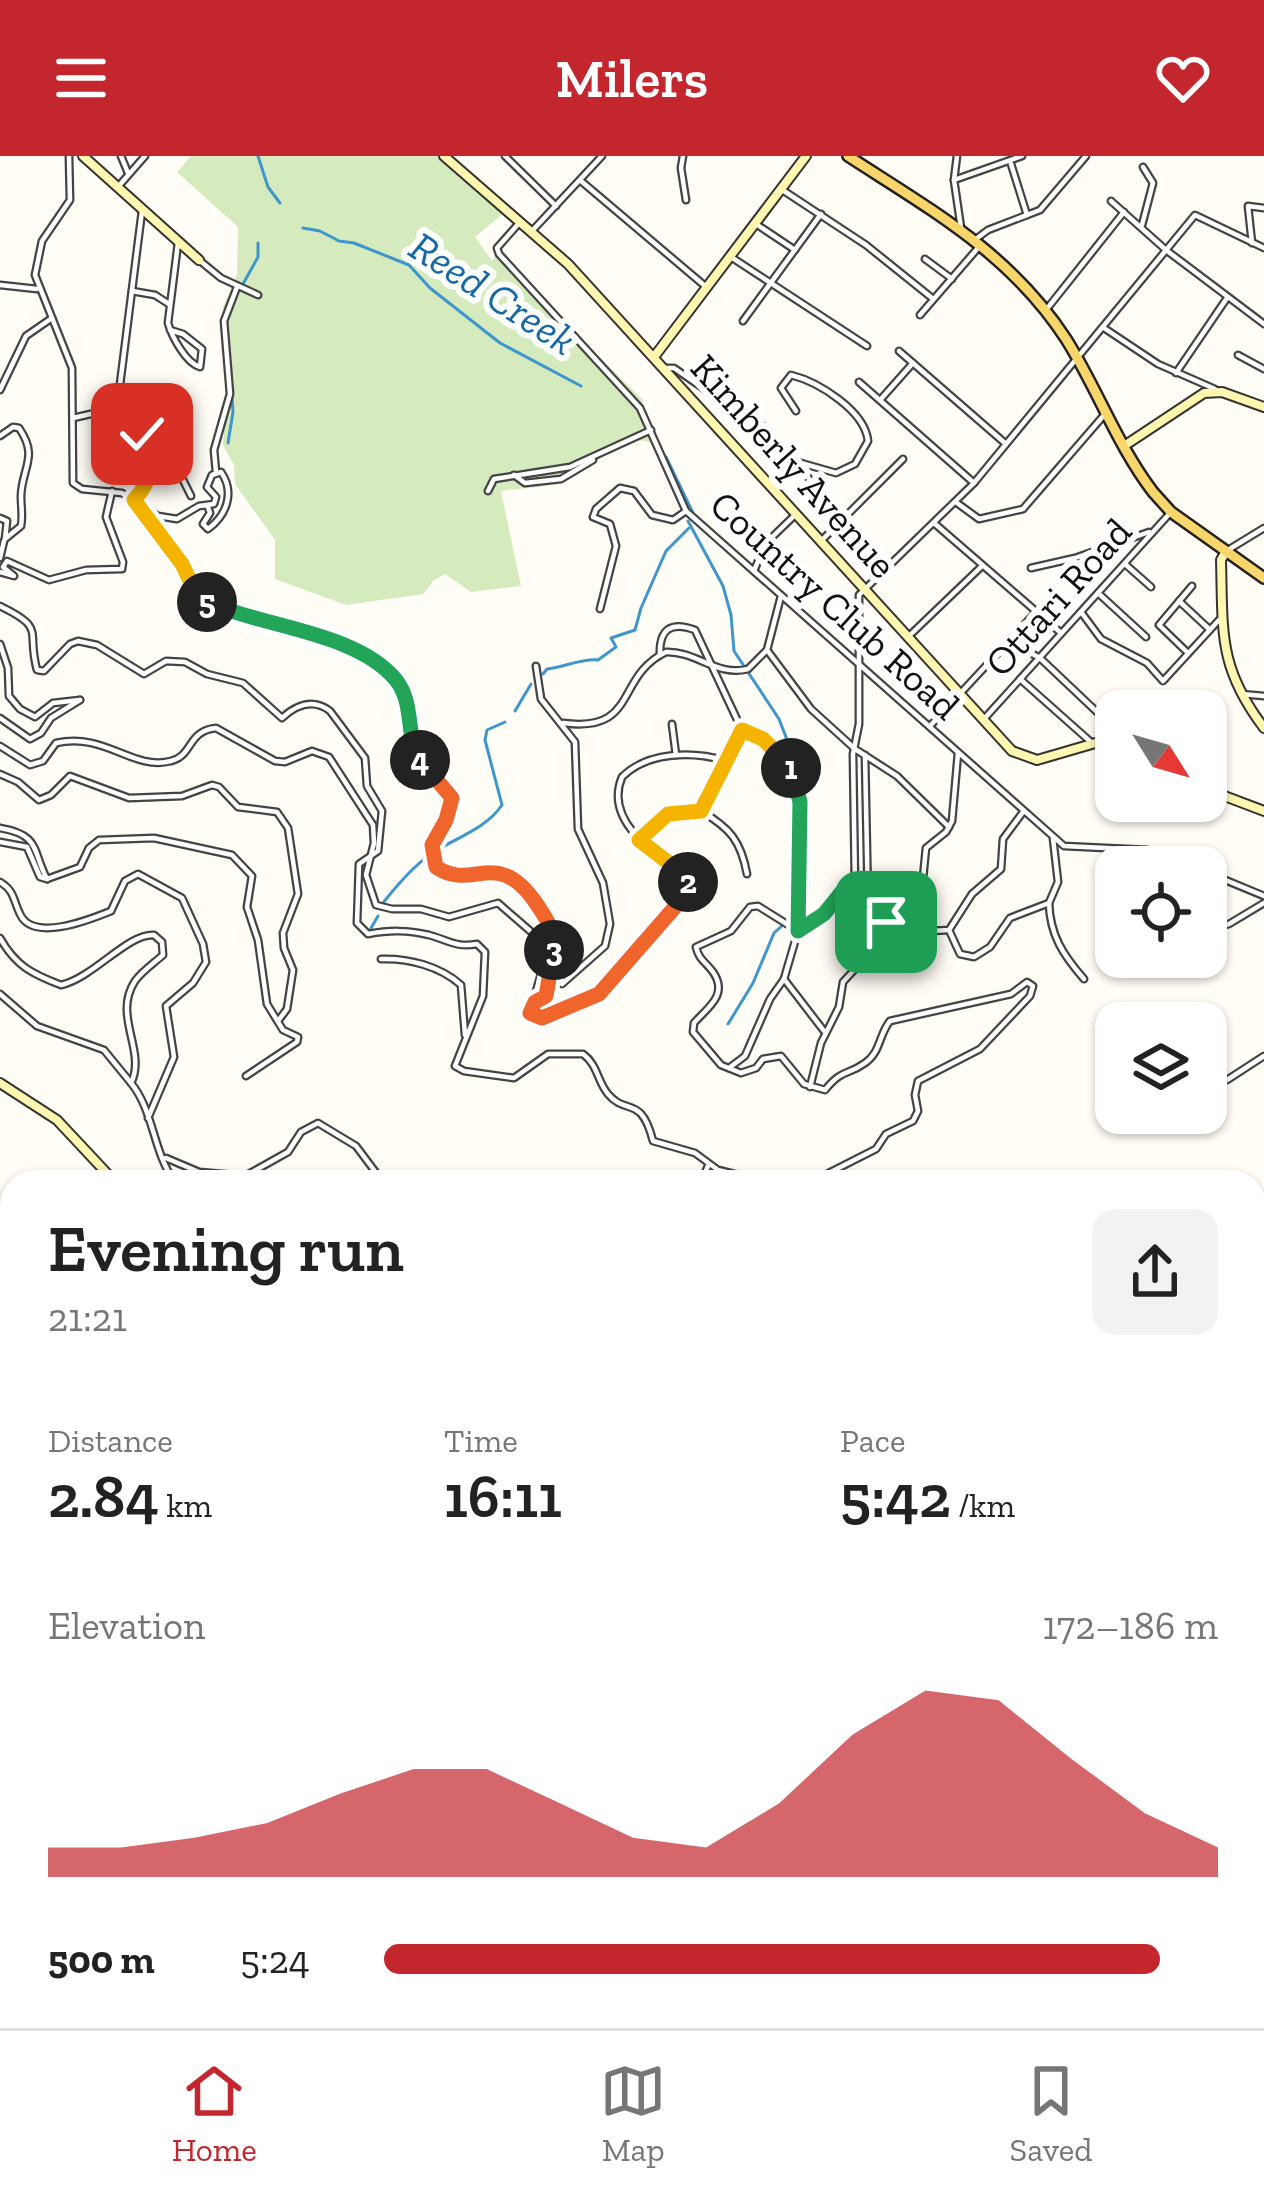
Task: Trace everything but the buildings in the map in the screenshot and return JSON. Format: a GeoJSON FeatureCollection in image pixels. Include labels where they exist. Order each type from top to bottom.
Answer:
{"type":"FeatureCollection","features":[{"type":"Feature","properties":{"kind":"main road"},"geometry":{"type":"LineString","coordinates":[[848,156],[865,160],[979,241],[1068,343],[1147,485],[1171,512],[1264,578]]}},
{"type":"Feature","properties":{"kind":"street"},"geometry":{"type":"LineString","coordinates":[[69,156],[70,200],[35,258],[37,289],[73,368],[73,483],[82,489],[112,490],[158,516],[177,519],[217,501],[207,488],[216,472],[214,450],[230,394],[224,321],[237,287]]}},
{"type":"Feature","properties":{"kind":"street"},"geometry":{"type":"LineString","coordinates":[[83,156],[199,260],[258,296]]}},
{"type":"Feature","properties":{"kind":"street"},"geometry":{"type":"LineString","coordinates":[[121,156],[128,175]]}},
{"type":"Feature","properties":{"kind":"street"},"geometry":{"type":"LineString","coordinates":[[117,188],[145,156]]}},
{"type":"Feature","properties":{"kind":"street","name":"Kimberly Avenue"},"geometry":{"type":"LineString","coordinates":[[444,156],[568,264],[1012,751],[1037,760],[1093,744]]}},
{"type":"Feature","properties":{"kind":"street"},"geometry":{"type":"LineString","coordinates":[[505,156],[556,207]]}},
{"type":"Feature","properties":{"kind":"street"},"geometry":{"type":"LineString","coordinates":[[532,231],[602,156]]}},
{"type":"Feature","properties":{"kind":"street"},"geometry":{"type":"LineString","coordinates":[[683,156],[686,200]]}},
{"type":"Feature","properties":{"kind":"street"},"geometry":{"type":"LineString","coordinates":[[654,357],[806,156]]}},
{"type":"Feature","properties":{"kind":"street"},"geometry":{"type":"LineString","coordinates":[[957,156],[961,228]]}},
{"type":"Feature","properties":{"kind":"street"},"geometry":{"type":"LineString","coordinates":[[955,180],[1022,156]]}},
{"type":"Feature","properties":{"kind":"street"},"geometry":{"type":"LineString","coordinates":[[920,315],[988,230],[1044,205],[1086,156]]}},
{"type":"Feature","properties":{"kind":"street"},"geometry":{"type":"LineString","coordinates":[[1011,161],[1027,215]]}},
{"type":"Feature","properties":{"kind":"street"},"geometry":{"type":"LineString","coordinates":[[1142,225],[1153,183],[1143,167]]}},
{"type":"Feature","properties":{"kind":"street"},"geometry":{"type":"LineString","coordinates":[[580,182],[708,288]]}},
{"type":"Feature","properties":{"kind":"street"},"geometry":{"type":"LineString","coordinates":[[781,189],[932,298]]}},
{"type":"Feature","properties":{"kind":"street"},"geometry":{"type":"LineString","coordinates":[[1111,201],[1166,250],[1264,324]]}},
{"type":"Feature","properties":{"kind":"street"},"geometry":{"type":"LineString","coordinates":[[1252,243],[1248,206],[1264,208]]}},
{"type":"Feature","properties":{"kind":"street"},"geometry":{"type":"LineString","coordinates":[[142,211],[118,417],[166,446],[190,496]]}},
{"type":"Feature","properties":{"kind":"street"},"geometry":{"type":"LineString","coordinates":[[1045,312],[1124,212]]}},
{"type":"Feature","properties":{"kind":"street"},"geometry":{"type":"LineString","coordinates":[[742,321],[821,214]]}},
{"type":"Feature","properties":{"kind":"street"},"geometry":{"type":"LineString","coordinates":[[855,886],[860,595],[974,483],[1196,215],[1264,248]]}},
{"type":"Feature","properties":{"kind":"street","name":"Country Club Road"},"geometry":{"type":"LineString","coordinates":[[520,222],[497,248],[499,254],[640,408],[686,512],[1052,838]]}},
{"type":"Feature","properties":{"kind":"street"},"geometry":{"type":"LineString","coordinates":[[756,224],[795,250]]}},
{"type":"Feature","properties":{"kind":"street"},"geometry":{"type":"LineString","coordinates":[[170,329],[199,346],[202,364],[194,367],[170,329],[178,243]]}},
{"type":"Feature","properties":{"kind":"street"},"geometry":{"type":"LineString","coordinates":[[731,257],[867,346]]}},
{"type":"Feature","properties":{"kind":"street"},"geometry":{"type":"LineString","coordinates":[[925,259],[952,279]]}},
{"type":"Feature","properties":{"kind":"street"},"geometry":{"type":"LineString","coordinates":[[0,285],[37,289]]}},
{"type":"Feature","properties":{"kind":"street"},"geometry":{"type":"LineString","coordinates":[[132,291],[155,295],[169,304]]}},
{"type":"Feature","properties":{"kind":"street"},"geometry":{"type":"LineString","coordinates":[[1176,373],[1227,298]]}},
{"type":"Feature","properties":{"kind":"street"},"geometry":{"type":"LineString","coordinates":[[0,390],[26,336],[52,318]]}},
{"type":"Feature","properties":{"kind":"street"},"geometry":{"type":"LineString","coordinates":[[1104,328],[1176,373],[1264,407]]}},
{"type":"Feature","properties":{"kind":"street"},"geometry":{"type":"LineString","coordinates":[[899,351],[1006,444]]}},
{"type":"Feature","properties":{"kind":"street"},"geometry":{"type":"LineString","coordinates":[[1238,355],[1264,369]]}},
{"type":"Feature","properties":{"kind":"street"},"geometry":{"type":"LineString","coordinates":[[880,400],[913,363]]}},
{"type":"Feature","properties":{"kind":"street"},"geometry":{"type":"LineString","coordinates":[[665,368],[674,368],[726,404],[756,418],[844,519]]}},
{"type":"Feature","properties":{"kind":"street"},"geometry":{"type":"LineString","coordinates":[[794,461],[836,473],[856,464],[868,441],[864,424],[829,394],[808,380],[791,376],[781,388],[796,411]]}},
{"type":"Feature","properties":{"kind":"street"},"geometry":{"type":"LineString","coordinates":[[859,382],[974,483]]}},
{"type":"Feature","properties":{"kind":"street"},"geometry":{"type":"LineString","coordinates":[[1124,446],[1191,398],[1222,392]]}},
{"type":"Feature","properties":{"kind":"street"},"geometry":{"type":"LineString","coordinates":[[73,418],[117,408]]}},
{"type":"Feature","properties":{"kind":"street"},"geometry":{"type":"LineString","coordinates":[[956,502],[979,519],[1023,509],[1106,414]]}},
{"type":"Feature","properties":{"kind":"street"},"geometry":{"type":"LineString","coordinates":[[0,436],[13,427],[20,430],[30,462],[21,493],[21,526],[5,539]]}},
{"type":"Feature","properties":{"kind":"street"},"geometry":{"type":"LineString","coordinates":[[488,491],[494,479],[514,475],[525,483],[561,479],[651,430]]}},
{"type":"Feature","properties":{"kind":"street"},"geometry":{"type":"LineString","coordinates":[[136,502],[147,484],[151,463],[142,434]]}},
{"type":"Feature","properties":{"kind":"street"},"geometry":{"type":"LineString","coordinates":[[821,541],[903,458]]}},
{"type":"Feature","properties":{"kind":"street"},"geometry":{"type":"LineString","coordinates":[[208,507],[210,513],[203,524],[208,529],[220,521],[228,500],[226,478],[216,472]]}},
{"type":"Feature","properties":{"kind":"street"},"geometry":{"type":"LineString","coordinates":[[600,609],[616,546],[610,524],[593,517],[596,509],[620,488],[634,491],[652,515],[673,520],[686,512]]}},
{"type":"Feature","properties":{"kind":"street"},"geometry":{"type":"LineString","coordinates":[[0,572],[14,576],[3,567],[8,561],[49,580],[86,570],[122,569],[105,510],[112,490]]}},
{"type":"Feature","properties":{"kind":"street"},"geometry":{"type":"LineString","coordinates":[[136,502],[182,564],[199,596],[256,622],[326,637],[392,676],[412,724],[413,749],[452,798],[432,856],[445,873],[499,872],[520,882],[550,924],[562,984],[605,946],[610,923],[603,883],[578,829],[574,742],[541,699],[536,666]]}},
{"type":"Feature","properties":{"kind":"street","name":"Ottari Road"},"geometry":{"type":"LineString","coordinates":[[984,719],[1171,512]]}},
{"type":"Feature","properties":{"kind":"street"},"geometry":{"type":"LineString","coordinates":[[754,571],[765,544],[795,515]]}},
{"type":"Feature","properties":{"kind":"street"},"geometry":{"type":"LineString","coordinates":[[0,518],[7,521],[0,558]]}},
{"type":"Feature","properties":{"kind":"street"},"geometry":{"type":"LineString","coordinates":[[934,523],[1061,633]]}},
{"type":"Feature","properties":{"kind":"street"},"geometry":{"type":"LineString","coordinates":[[1264,528],[1221,560],[1229,671],[1264,728]]}},
{"type":"Feature","properties":{"kind":"street"},"geometry":{"type":"LineString","coordinates":[[1031,568],[1155,530]]}},
{"type":"Feature","properties":{"kind":"street"},"geometry":{"type":"LineString","coordinates":[[1125,564],[1151,587]]}},
{"type":"Feature","properties":{"kind":"street"},"geometry":{"type":"LineString","coordinates":[[908,637],[984,565]]}},
{"type":"Feature","properties":{"kind":"street"},"geometry":{"type":"LineString","coordinates":[[1188,652],[1159,625],[1192,586]]}},
{"type":"Feature","properties":{"kind":"street"},"geometry":{"type":"LineString","coordinates":[[1098,593],[1147,637]]}},
{"type":"Feature","properties":{"kind":"street"},"geometry":{"type":"LineString","coordinates":[[563,723],[607,720],[644,667],[659,655],[675,651],[709,666],[746,670],[766,650],[782,595]]}},
{"type":"Feature","properties":{"kind":"street"},"geometry":{"type":"LineString","coordinates":[[1179,601],[1209,629]]}},
{"type":"Feature","properties":{"kind":"street"},"geometry":{"type":"LineString","coordinates":[[0,606],[21,615],[33,630],[37,670],[44,671],[70,644],[89,641],[144,674],[166,661],[179,661],[232,678],[282,718],[296,706],[323,706],[364,758],[367,786],[382,811],[378,850],[359,864],[356,877],[355,917],[362,930],[368,934],[396,929],[425,934],[460,947],[477,944],[485,952],[483,996],[455,1066],[514,1078],[548,1054],[583,1054],[594,1063],[610,1097],[642,1114],[652,1141],[695,1154],[708,1166],[723,1170]]}},
{"type":"Feature","properties":{"kind":"street"},"geometry":{"type":"LineString","coordinates":[[1081,612],[1101,639],[1147,663],[1163,681],[1222,618]]}},
{"type":"Feature","properties":{"kind":"street"},"geometry":{"type":"LineString","coordinates":[[930,726],[1035,613]]}},
{"type":"Feature","properties":{"kind":"street"},"geometry":{"type":"LineString","coordinates":[[659,655],[666,628],[690,628],[742,730],[777,750],[797,783],[798,931],[784,980],[770,999],[745,1056],[728,1068]]}},
{"type":"Feature","properties":{"kind":"street"},"geometry":{"type":"LineString","coordinates":[[1009,641],[1040,658],[1095,713]]}},
{"type":"Feature","properties":{"kind":"street"},"geometry":{"type":"LineString","coordinates":[[0,644],[8,668],[9,696],[28,716],[35,717],[53,703],[80,700],[51,718],[35,738],[0,718]]}},
{"type":"Feature","properties":{"kind":"street"},"geometry":{"type":"LineString","coordinates":[[766,650],[811,709],[855,748],[897,776],[949,827]]}},
{"type":"Feature","properties":{"kind":"street"},"geometry":{"type":"LineString","coordinates":[[1020,679],[1093,744]]}},
{"type":"Feature","properties":{"kind":"street"},"geometry":{"type":"LineString","coordinates":[[1241,694],[1264,695]]}},
{"type":"Feature","properties":{"kind":"street"},"geometry":{"type":"LineString","coordinates":[[672,724],[676,755]]}},
{"type":"Feature","properties":{"kind":"street"},"geometry":{"type":"LineString","coordinates":[[0,746],[31,764],[43,761],[56,743],[69,740],[94,741],[142,760],[172,761],[198,732],[216,728],[275,761],[312,751],[329,758],[373,825],[366,884],[381,908],[422,909],[449,917],[498,903],[536,936],[546,956],[532,998],[535,1002]]}},
{"type":"Feature","properties":{"kind":"street"},"geometry":{"type":"LineString","coordinates":[[701,811],[742,730]]}},
{"type":"Feature","properties":{"kind":"street"},"geometry":{"type":"LineString","coordinates":[[798,931],[824,914],[845,888],[915,887],[923,878],[926,848],[949,827],[958,753]]}},
{"type":"Feature","properties":{"kind":"street"},"geometry":{"type":"LineString","coordinates":[[555,938],[546,996],[535,1002],[530,1013],[542,1018],[599,994],[682,899],[687,878],[639,840],[620,808],[618,784],[629,770],[676,755],[727,761]]}},
{"type":"Feature","properties":{"kind":"street"},"geometry":{"type":"LineString","coordinates":[[866,755],[868,903],[893,933]]}},
{"type":"Feature","properties":{"kind":"street"},"geometry":{"type":"LineString","coordinates":[[0,774],[39,800],[51,796],[70,776],[129,798],[182,796],[219,787],[238,807],[277,812],[288,828],[298,894],[283,933],[293,970],[287,1009],[278,1021]]}},
{"type":"Feature","properties":{"kind":"street"},"geometry":{"type":"LineString","coordinates":[[1227,796],[1264,811]]}},
{"type":"Feature","properties":{"kind":"street"},"geometry":{"type":"LineString","coordinates":[[639,840],[668,814],[701,811],[733,833],[747,874]]}},
{"type":"Feature","properties":{"kind":"street"},"geometry":{"type":"LineString","coordinates":[[949,930],[972,894],[1001,869],[1003,838],[1023,812]]}},
{"type":"Feature","properties":{"kind":"street"},"geometry":{"type":"LineString","coordinates":[[0,828],[18,832],[34,843],[47,879]]}},
{"type":"Feature","properties":{"kind":"street"},"geometry":{"type":"LineString","coordinates":[[0,842],[27,847],[40,878],[47,879],[80,867],[99,840],[154,838],[232,855],[252,876],[247,907],[258,940],[267,1004],[285,1032],[298,1037],[246,1076]]}},
{"type":"Feature","properties":{"kind":"street"},"geometry":{"type":"LineString","coordinates":[[1052,838],[1064,846],[1095,847]]}},
{"type":"Feature","properties":{"kind":"street"},"geometry":{"type":"LineString","coordinates":[[1052,838],[1058,882],[1049,903],[1049,921],[1059,948],[1084,980]]}},
{"type":"Feature","properties":{"kind":"street"},"geometry":{"type":"LineString","coordinates":[[0,882],[14,894],[22,919],[46,928],[68,928],[86,917],[111,911],[125,881],[138,874],[182,898],[206,962],[193,983],[166,1006],[174,1057],[148,1118]]}},
{"type":"Feature","properties":{"kind":"street"},"geometry":{"type":"LineString","coordinates":[[1227,882],[1264,899],[1227,925]]}},
{"type":"Feature","properties":{"kind":"street"},"geometry":{"type":"LineString","coordinates":[[949,930],[960,954],[974,957],[990,947],[1010,919],[1049,903]]}},
{"type":"Feature","properties":{"kind":"street"},"geometry":{"type":"LineString","coordinates":[[798,931],[758,906],[751,907],[730,932],[696,947],[714,974],[718,992],[713,1006],[694,1023],[693,1032],[707,1053],[728,1068],[751,1071],[763,1059],[778,1055],[790,1062],[798,1079],[825,1090],[841,1071],[863,1065],[877,1051],[890,1021],[1002,996],[1027,982],[1033,986],[1030,996],[980,1049],[918,1082],[918,1111],[913,1121],[835,1170]]}},
{"type":"Feature","properties":{"kind":"street"},"geometry":{"type":"LineString","coordinates":[[893,933],[949,930]]}},
{"type":"Feature","properties":{"kind":"street"},"geometry":{"type":"LineString","coordinates":[[810,1087],[843,982],[888,953],[893,933]]}},
{"type":"Feature","properties":{"kind":"street"},"geometry":{"type":"LineString","coordinates":[[0,938],[10,956],[31,975],[61,985],[98,968],[142,935],[158,938],[163,955],[136,980],[126,1007],[137,1064],[131,1083]]}},
{"type":"Feature","properties":{"kind":"street"},"geometry":{"type":"LineString","coordinates":[[381,959],[401,959],[453,978],[460,985],[465,1035]]}},
{"type":"Feature","properties":{"kind":"street"},"geometry":{"type":"LineString","coordinates":[[784,980],[824,1031]]}},
{"type":"Feature","properties":{"kind":"street"},"geometry":{"type":"LineString","coordinates":[[0,994],[37,1026],[104,1050],[142,1096],[152,1135],[170,1170]]}},
{"type":"Feature","properties":{"kind":"street"},"geometry":{"type":"LineString","coordinates":[[1227,1080],[1264,1056]]}},
{"type":"Feature","properties":{"kind":"street"},"geometry":{"type":"LineString","coordinates":[[0,1083],[57,1120],[104,1170]]}},
{"type":"Feature","properties":{"kind":"street"},"geometry":{"type":"LineString","coordinates":[[255,1170],[290,1150],[302,1132],[318,1123],[356,1146],[374,1170]]}},
{"type":"Feature","properties":{"kind":"street"},"geometry":{"type":"LineString","coordinates":[[166,1158],[194,1170]]}},
{"type":"Feature","properties":{"kind":"street"},"geometry":{"type":"LineString","coordinates":[[706,1170],[708,1166]]}},
{"type":"Feature","properties":{"kind":"green space"},"geometry":{"type":"Polygon","coordinates":[[[191,156],[440,156],[505,212],[475,237],[492,261],[496,256],[642,399],[651,443],[640,440],[619,446],[559,483],[501,491],[521,586],[471,592],[445,574],[423,594],[346,605],[275,579],[275,540],[235,484],[234,465],[223,445],[230,352],[223,307],[237,275],[238,227],[177,172],[191,156]]]}},
{"type":"Feature","properties":{"kind":"waterway","name":"Reed Creek"},"geometry":{"type":"LineString","coordinates":[[258,156],[268,187],[280,203]]}},
{"type":"Feature","properties":{"kind":"waterway","name":"Reed Creek"},"geometry":{"type":"LineString","coordinates":[[303,228],[409,265],[430,288],[500,343],[581,386]]}},
{"type":"Feature","properties":{"kind":"waterway"},"geometry":{"type":"LineString","coordinates":[[243,284],[258,257],[258,243]]}},
{"type":"Feature","properties":{"kind":"waterway"},"geometry":{"type":"LineString","coordinates":[[227,326],[233,412],[228,443]]}},
{"type":"Feature","properties":{"kind":"waterway","name":"Reed Creek"},"geometry":{"type":"LineString","coordinates":[[666,457],[693,513]]}},
{"type":"Feature","properties":{"kind":"waterway","name":"Reed Creek"},"geometry":{"type":"LineString","coordinates":[[688,521],[723,586],[734,651],[779,719],[806,789],[809,888],[805,905],[774,933],[753,983],[728,1024]]}},
{"type":"Feature","properties":{"kind":"waterway"},"geometry":{"type":"LineString","coordinates":[[543,674],[547,669],[598,660],[616,647],[611,638],[635,630],[666,551],[689,528]]}},
{"type":"Feature","properties":{"kind":"waterway"},"geometry":{"type":"LineString","coordinates":[[515,711],[531,684]]}},
{"type":"Feature","properties":{"kind":"waterway"},"geometry":{"type":"LineString","coordinates":[[383,903],[424,860],[481,825],[502,805],[485,740],[487,730],[505,722]]}},
{"type":"Feature","properties":{"kind":"waterway"},"geometry":{"type":"LineString","coordinates":[[371,928],[378,916]]}},
{"type":"Feature","properties":{"kind":"route"},"geometry":{"type":"LineString","coordinates":[[142,434],[151,455],[150,476],[134,500],[182,564],[199,596],[256,622],[326,637],[363,656],[396,681],[412,724],[413,749],[452,798],[432,845],[436,867],[445,873],[508,874],[529,892],[555,934],[546,996],[535,1002],[530,1013],[542,1018],[599,994],[682,899],[687,878],[639,840],[668,814],[701,811],[742,730],[777,750],[797,783],[798,931],[824,914],[845,888],[855,886],[866,888],[868,903],[886,922]]}}]}
